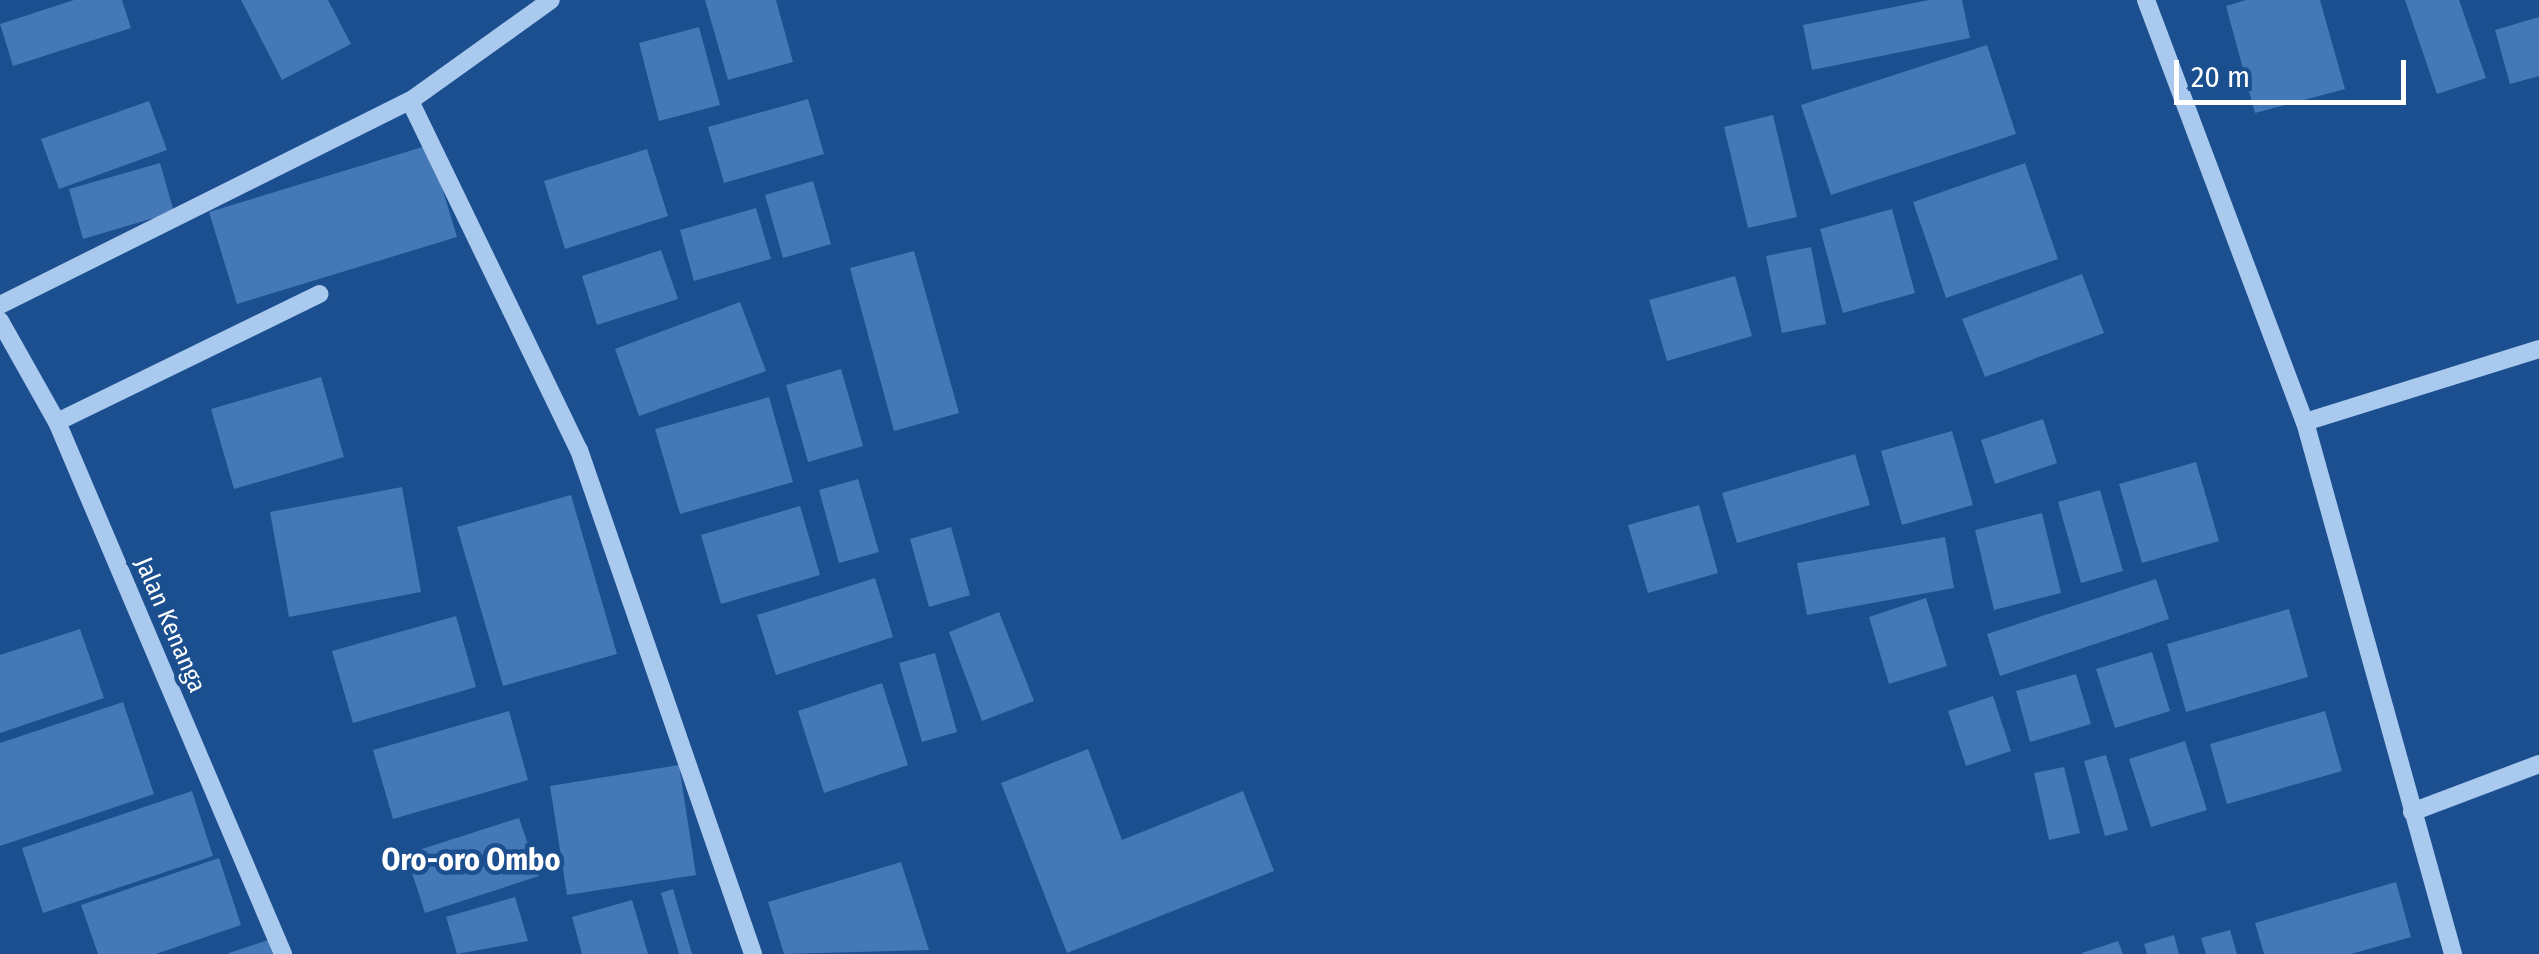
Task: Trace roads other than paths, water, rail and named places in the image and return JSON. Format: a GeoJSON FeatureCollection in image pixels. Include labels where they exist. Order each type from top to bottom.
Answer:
{"type":"FeatureCollection","features":[{"type":"Feature","properties":{"kind":"street"},"geometry":{"type":"LineString","coordinates":[[0,305],[410,101],[551,0]]}},
{"type":"Feature","properties":{"kind":"street"},"geometry":{"type":"LineString","coordinates":[[2146,0],[2305,422],[2453,954]]}},
{"type":"Feature","properties":{"kind":"street"},"geometry":{"type":"LineString","coordinates":[[410,101],[580,450],[753,954]]}},
{"type":"Feature","properties":{"kind":"street"},"geometry":{"type":"LineString","coordinates":[[56,422],[319,294]]}},
{"type":"Feature","properties":{"kind":"street","name":"Jalan Kenanga"},"geometry":{"type":"LineString","coordinates":[[0,320],[56,422],[283,954]]}},
{"type":"Feature","properties":{"kind":"street"},"geometry":{"type":"LineString","coordinates":[[2305,422],[2539,348]]}},
{"type":"Feature","properties":{"kind":"street"},"geometry":{"type":"LineString","coordinates":[[2412,812],[2539,764]]}},
{"type":"Feature","properties":{"kind":"district","name":"Oro-oro Ombo"},"geometry":{"type":"Point","coordinates":[471,860]}}]}
